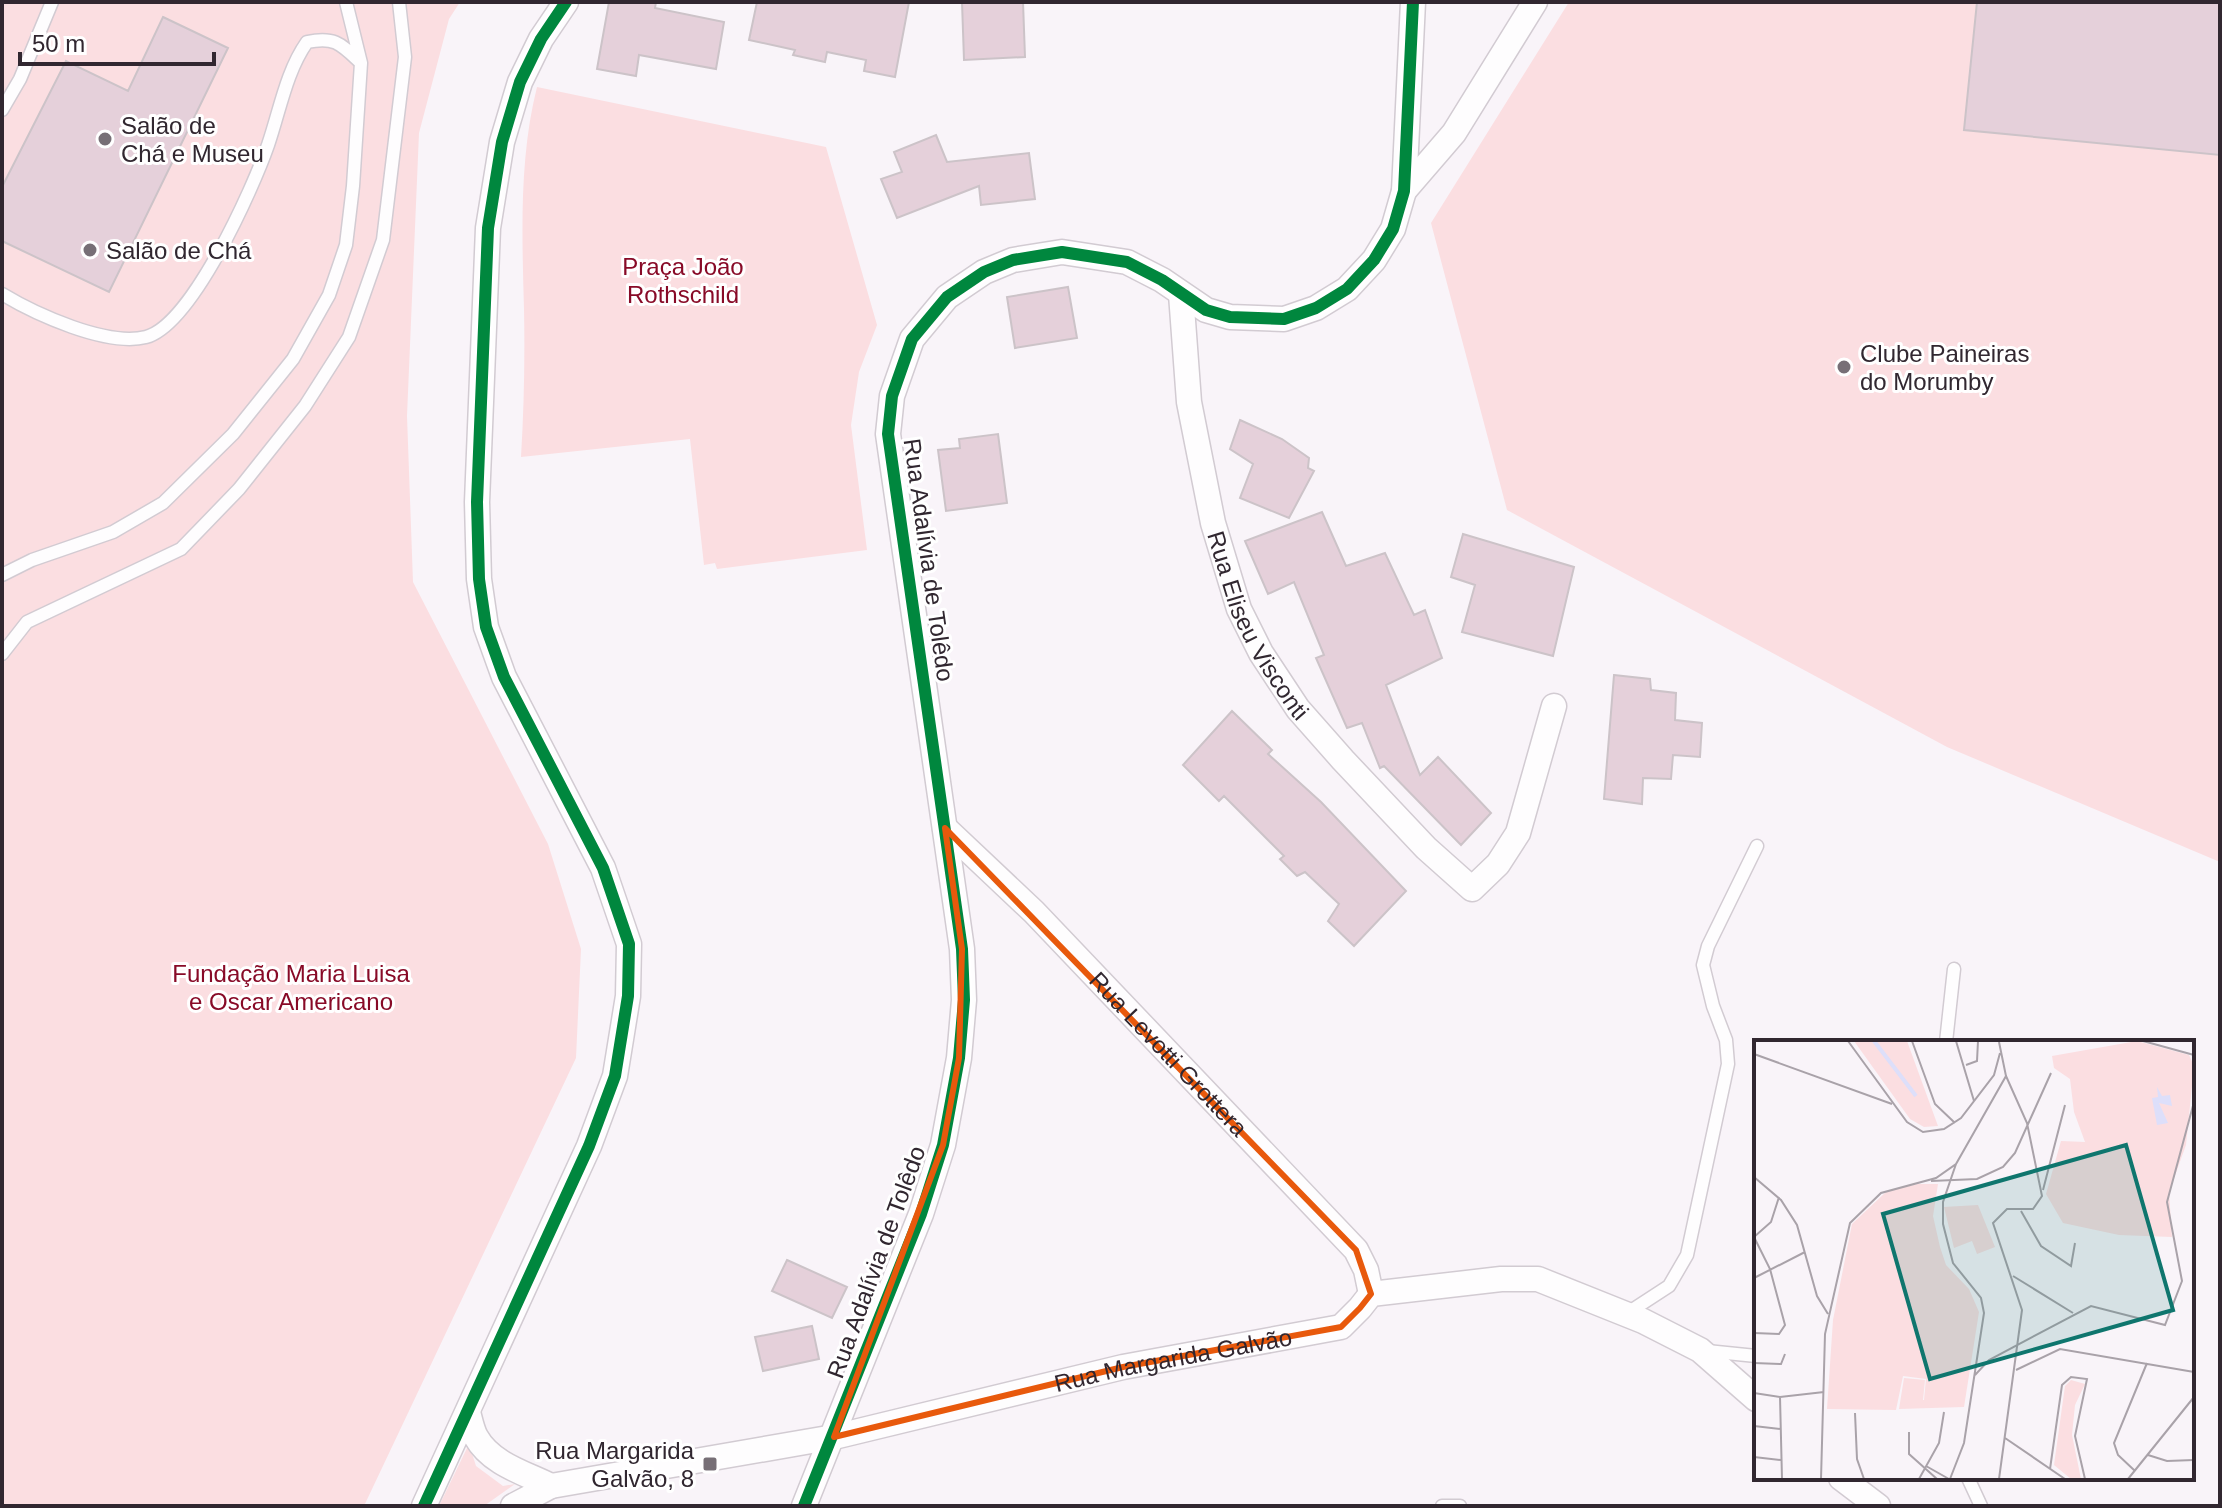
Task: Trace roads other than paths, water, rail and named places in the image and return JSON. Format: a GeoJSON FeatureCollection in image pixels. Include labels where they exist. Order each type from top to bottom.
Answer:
{"type":"FeatureCollection","features":[{"type":"Feature","properties":{"kind":"street"},"geometry":{"type":"LineString","coordinates":[[424,1506],[589,1146],[615,1076],[628,996],[629,944],[603,868],[504,677],[486,627],[479,579],[477,502],[488,228],[502,142],[520,82],[541,39],[566,2]]}},
{"type":"Feature","properties":{"kind":"street","name":"Rua Adalívia de Tolêdo"},"geometry":{"type":"LineString","coordinates":[[804,1506],[921,1214],[943,1145],[959,1058],[964,1000],[962,949],[888,434],[892,396],[912,339],[947,297],[984,272],[1013,260],[1062,252],[1127,262],[1162,280],[1206,310],[1230,317],[1284,319],[1316,308],[1347,289],[1374,260],[1393,229],[1404,191],[1413,2]]}},
{"type":"Feature","properties":{"kind":"street"},"geometry":{"type":"LineString","coordinates":[[1404,191],[1454,133],[1535,2]]}},
{"type":"Feature","properties":{"kind":"street","name":"Rua Eliseu Visconti"},"geometry":{"type":"LineString","coordinates":[[1181,294],[1189,402],[1210,508],[1244,620],[1261,653],[1298,709],[1426,848],[1472,889],[1498,864],[1518,833],[1554,706]]}},
{"type":"Feature","properties":{"kind":"street","name":"Rua Levotti Grottera"},"geometry":{"type":"LineString","coordinates":[[945,828],[1034,912],[1356,1250],[1366,1270],[1371,1294]]}},
{"type":"Feature","properties":{"kind":"street"},"geometry":{"type":"LineString","coordinates":[[1371,1294],[1501,1279],[1538,1279],[1626,1314],[1700,1350],[1754,1397]]}},
{"type":"Feature","properties":{"kind":"street","name":"Rua Margarida Galvão"},"geometry":{"type":"LineString","coordinates":[[513,1506],[551,1486],[834,1437],[1123,1367],[1341,1327],[1371,1294]]}},
{"type":"Feature","properties":{"kind":"street"},"geometry":{"type":"LineString","coordinates":[[468,1412],[475,1436],[489,1453],[507,1466],[551,1486]]}},
{"type":"Feature","properties":{"kind":"street"},"geometry":{"type":"LineString","coordinates":[[1844,1480],[1878,1506]]}},
{"type":"Feature","properties":{"kind":"lane"},"geometry":{"type":"LineString","coordinates":[[2,110],[20,79],[52,2]]}},
{"type":"Feature","properties":{"kind":"lane"},"geometry":{"type":"LineString","coordinates":[[2,575],[32,560],[113,532],[163,503],[233,434],[293,359],[329,295],[346,245],[361,63],[346,2]]}},
{"type":"Feature","properties":{"kind":"lane"},"geometry":{"type":"LineString","coordinates":[[2,654],[27,622],[181,549],[239,489],[305,406],[349,337],[383,240],[405,57],[399,2]]}},
{"type":"Feature","properties":{"kind":"lane"},"geometry":{"type":"LineString","coordinates":[[2,294],[29,311],[113,340],[146,337],[161,329],[178,312],[226,238],[256,178],[295,60],[307,42],[325,38],[342,45],[361,63]]}},
{"type":"Feature","properties":{"kind":"lane"},"geometry":{"type":"LineString","coordinates":[[1626,1314],[1669,1286],[1687,1255],[1728,1064],[1726,1040],[1713,1006],[1703,965],[1708,946],[1757,846]]}},
{"type":"Feature","properties":{"kind":"lane"},"geometry":{"type":"LineString","coordinates":[[1946,1040],[1954,969]]}},
{"type":"Feature","properties":{"kind":"lane"},"geometry":{"type":"LineString","coordinates":[[1700,1350],[1754,1356]]}},
{"type":"Feature","properties":{"kind":"lane"},"geometry":{"type":"LineString","coordinates":[[1969,1480],[1981,1506]]}},
{"type":"Feature","properties":{"kind":"lane"},"geometry":{"type":"LineString","coordinates":[[1442,1506],[1460,1506]]}},
{"type":"Feature","properties":{"kind":"place","name":"Salão de Chá e Museu"},"geometry":{"type":"Point","coordinates":[105,139]}},
{"type":"Feature","properties":{"kind":"place","name":"Salão de Chá"},"geometry":{"type":"Point","coordinates":[90,250]}},
{"type":"Feature","properties":{"kind":"place","name":"Clube Paineiras do Morumby"},"geometry":{"type":"Point","coordinates":[1844,367]}},
{"type":"Feature","properties":{"kind":"place","name":"Rua Margarida Galvão, 8"},"geometry":{"type":"Point","coordinates":[710,1464]}},
{"type":"Feature","properties":{"kind":"park label","name":"Praça João Rothschild"},"geometry":{"type":"Point","coordinates":[683,280]}},
{"type":"Feature","properties":{"kind":"park label","name":"Fundação Maria Luisa e Oscar Americano"},"geometry":{"type":"Point","coordinates":[291,987]}}]}
